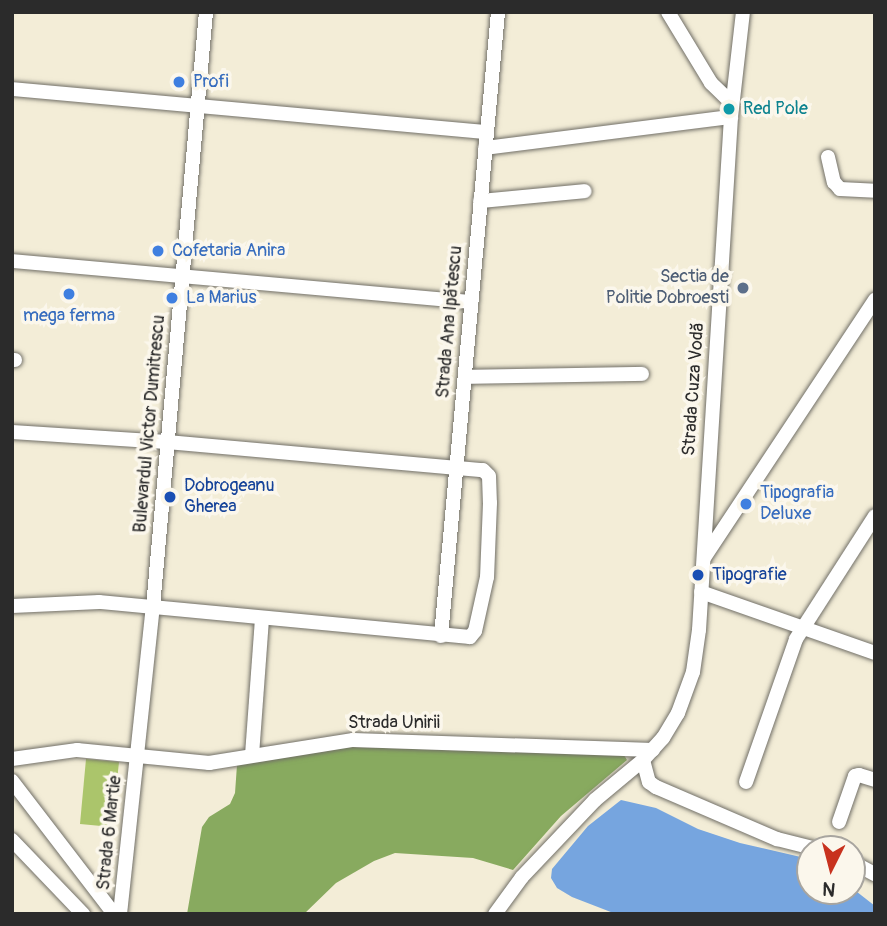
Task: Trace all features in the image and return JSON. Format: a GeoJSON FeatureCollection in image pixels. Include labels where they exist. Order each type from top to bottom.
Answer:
{"type":"FeatureCollection","features":[{"type":"Feature","properties":{"kind":"street","name":"Bulevardul Victor Dumitrescu"},"geometry":{"type":"LineString","coordinates":[[138,756],[206,12]]}},
{"type":"Feature","properties":{"kind":"street","name":"Strada Ana Ipătescu"},"geometry":{"type":"LineString","coordinates":[[441,636],[498,12]]}},
{"type":"Feature","properties":{"kind":"street"},"geometry":{"type":"LineString","coordinates":[[485,148],[732,110],[711,83],[668,12]]}},
{"type":"Feature","properties":{"kind":"street","name":"Strada Cuza Vodă"},"geometry":{"type":"LineString","coordinates":[[495,914],[522,877],[595,800],[648,755],[671,726],[691,679],[697,656],[732,110],[743,12]]}},
{"type":"Feature","properties":{"kind":"street"},"geometry":{"type":"LineString","coordinates":[[12,89],[486,132]]}},
{"type":"Feature","properties":{"kind":"street"},"geometry":{"type":"LineString","coordinates":[[828,157],[834,182],[840,190],[875,191]]}},
{"type":"Feature","properties":{"kind":"street"},"geometry":{"type":"LineString","coordinates":[[480,201],[585,191]]}},
{"type":"Feature","properties":{"kind":"street"},"geometry":{"type":"LineString","coordinates":[[12,261],[471,302]]}},
{"type":"Feature","properties":{"kind":"street"},"geometry":{"type":"LineString","coordinates":[[703,559],[875,300]]}},
{"type":"Feature","properties":{"kind":"street"},"geometry":{"type":"LineString","coordinates":[[465,377],[642,374]]}},
{"type":"Feature","properties":{"kind":"street"},"geometry":{"type":"LineString","coordinates":[[12,432],[167,442],[457,467],[483,471],[489,477],[489,562],[472,635],[466,638],[153,607],[78,602],[12,606]]}},
{"type":"Feature","properties":{"kind":"street"},"geometry":{"type":"LineString","coordinates":[[746,782],[790,653],[802,627],[875,516]]}},
{"type":"Feature","properties":{"kind":"street"},"geometry":{"type":"LineString","coordinates":[[701,592],[875,653]]}},
{"type":"Feature","properties":{"kind":"street"},"geometry":{"type":"LineString","coordinates":[[252,755],[262,618]]}},
{"type":"Feature","properties":{"kind":"street","name":"Strada Unirii"},"geometry":{"type":"LineString","coordinates":[[12,759],[77,750],[195,763],[364,740],[648,755]]}},
{"type":"Feature","properties":{"kind":"street"},"geometry":{"type":"LineString","coordinates":[[648,755],[649,782],[656,787],[777,839],[796,844]]}},
{"type":"Feature","properties":{"kind":"street","name":"Strada 6 Martie"},"geometry":{"type":"LineString","coordinates":[[120,914],[138,756]]}},
{"type":"Feature","properties":{"kind":"street"},"geometry":{"type":"LineString","coordinates":[[839,822],[855,776],[875,780]]}},
{"type":"Feature","properties":{"kind":"street"},"geometry":{"type":"LineString","coordinates":[[12,781],[114,914]]}},
{"type":"Feature","properties":{"kind":"street"},"geometry":{"type":"LineString","coordinates":[[12,840],[83,914]]}},
{"type":"Feature","properties":{"kind":"green space"},"geometry":{"type":"Polygon","coordinates":[[[350,747],[624,755],[627,760],[561,816],[513,870],[473,858],[395,853],[374,861],[336,883],[304,914],[187,914],[202,827],[209,817],[230,804],[235,793],[237,765],[350,747]]]}},
{"type":"Feature","properties":{"kind":"green space"},"geometry":{"type":"Polygon","coordinates":[[[86,759],[119,762],[112,827],[80,824],[86,759]]]}},
{"type":"Feature","properties":{"kind":"water"},"geometry":{"type":"Polygon","coordinates":[[[621,800],[656,808],[698,829],[740,843],[796,856],[796,905],[866,905],[866,899],[875,906],[875,914],[616,914],[572,897],[557,888],[551,878],[552,869],[588,826],[621,800]]]}},
{"type":"Feature","properties":{"kind":"place","name":"Profi"},"geometry":{"type":"Point","coordinates":[179,82]}},
{"type":"Feature","properties":{"kind":"place","name":"Red Pole"},"geometry":{"type":"Point","coordinates":[729,109]}},
{"type":"Feature","properties":{"kind":"place","name":"Cofetaria Anira"},"geometry":{"type":"Point","coordinates":[158,251]}},
{"type":"Feature","properties":{"kind":"place","name":"Sectia de Politie Dobroesti"},"geometry":{"type":"Point","coordinates":[743,288]}},
{"type":"Feature","properties":{"kind":"place","name":"mega ferma"},"geometry":{"type":"Point","coordinates":[69,294]}},
{"type":"Feature","properties":{"kind":"place","name":"La Marius"},"geometry":{"type":"Point","coordinates":[172,298]}},
{"type":"Feature","properties":{"kind":"place","name":"Dobrogeanu Gherea"},"geometry":{"type":"Point","coordinates":[170,497]}},
{"type":"Feature","properties":{"kind":"place","name":"Tipografia Deluxe"},"geometry":{"type":"Point","coordinates":[746,504]}},
{"type":"Feature","properties":{"kind":"place","name":"Tipografie"},"geometry":{"type":"Point","coordinates":[698,575]}}]}
